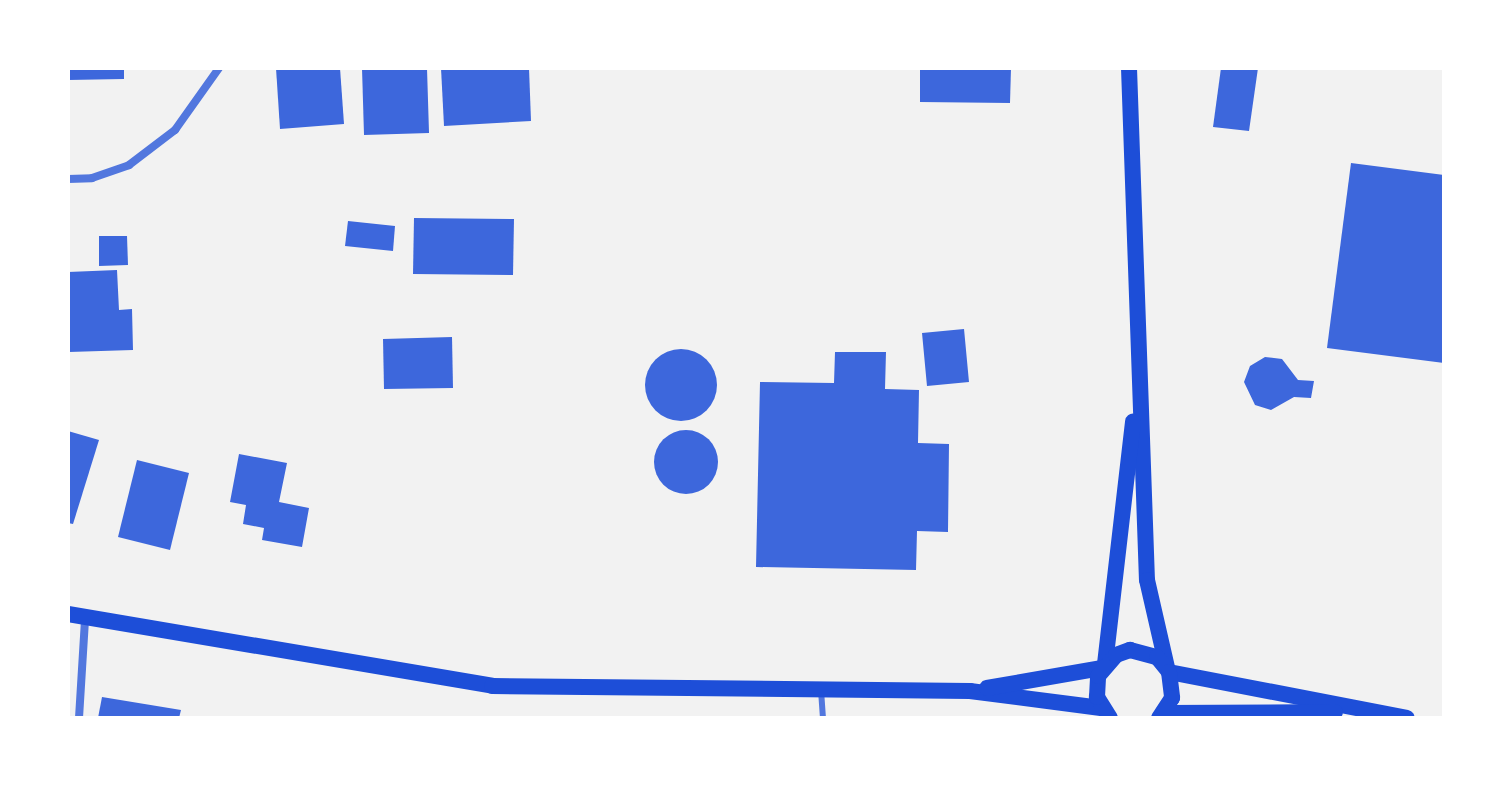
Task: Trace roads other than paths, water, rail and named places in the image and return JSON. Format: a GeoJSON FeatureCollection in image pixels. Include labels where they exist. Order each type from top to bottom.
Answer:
{"type":"FeatureCollection","features":[{"type":"Feature","properties":{"kind":"main road"},"geometry":{"type":"LineString","coordinates":[[1129,68],[1147,580],[1172,698],[1161,717]]}},
{"type":"Feature","properties":{"kind":"main road"},"geometry":{"type":"LineString","coordinates":[[68,614],[492,686],[970,691],[1106,715],[1096,684],[1104,666],[1119,509],[1138,389]]}},
{"type":"Feature","properties":{"kind":"main road"},"geometry":{"type":"LineString","coordinates":[[970,691],[1104,666],[1130,650],[1157,657],[1168,669],[1407,718]]}},
{"type":"Feature","properties":{"kind":"main road"},"geometry":{"type":"LineString","coordinates":[[1161,717],[1369,711]]}},
{"type":"Feature","properties":{"kind":"street"},"geometry":{"type":"LineString","coordinates":[[68,179],[92,178],[129,165],[175,130],[219,68]]}},
{"type":"Feature","properties":{"kind":"street"},"geometry":{"type":"LineString","coordinates":[[79,718],[85,619]]}},
{"type":"Feature","properties":{"kind":"lane"},"geometry":{"type":"LineString","coordinates":[[821,688],[823,718]]}}]}
